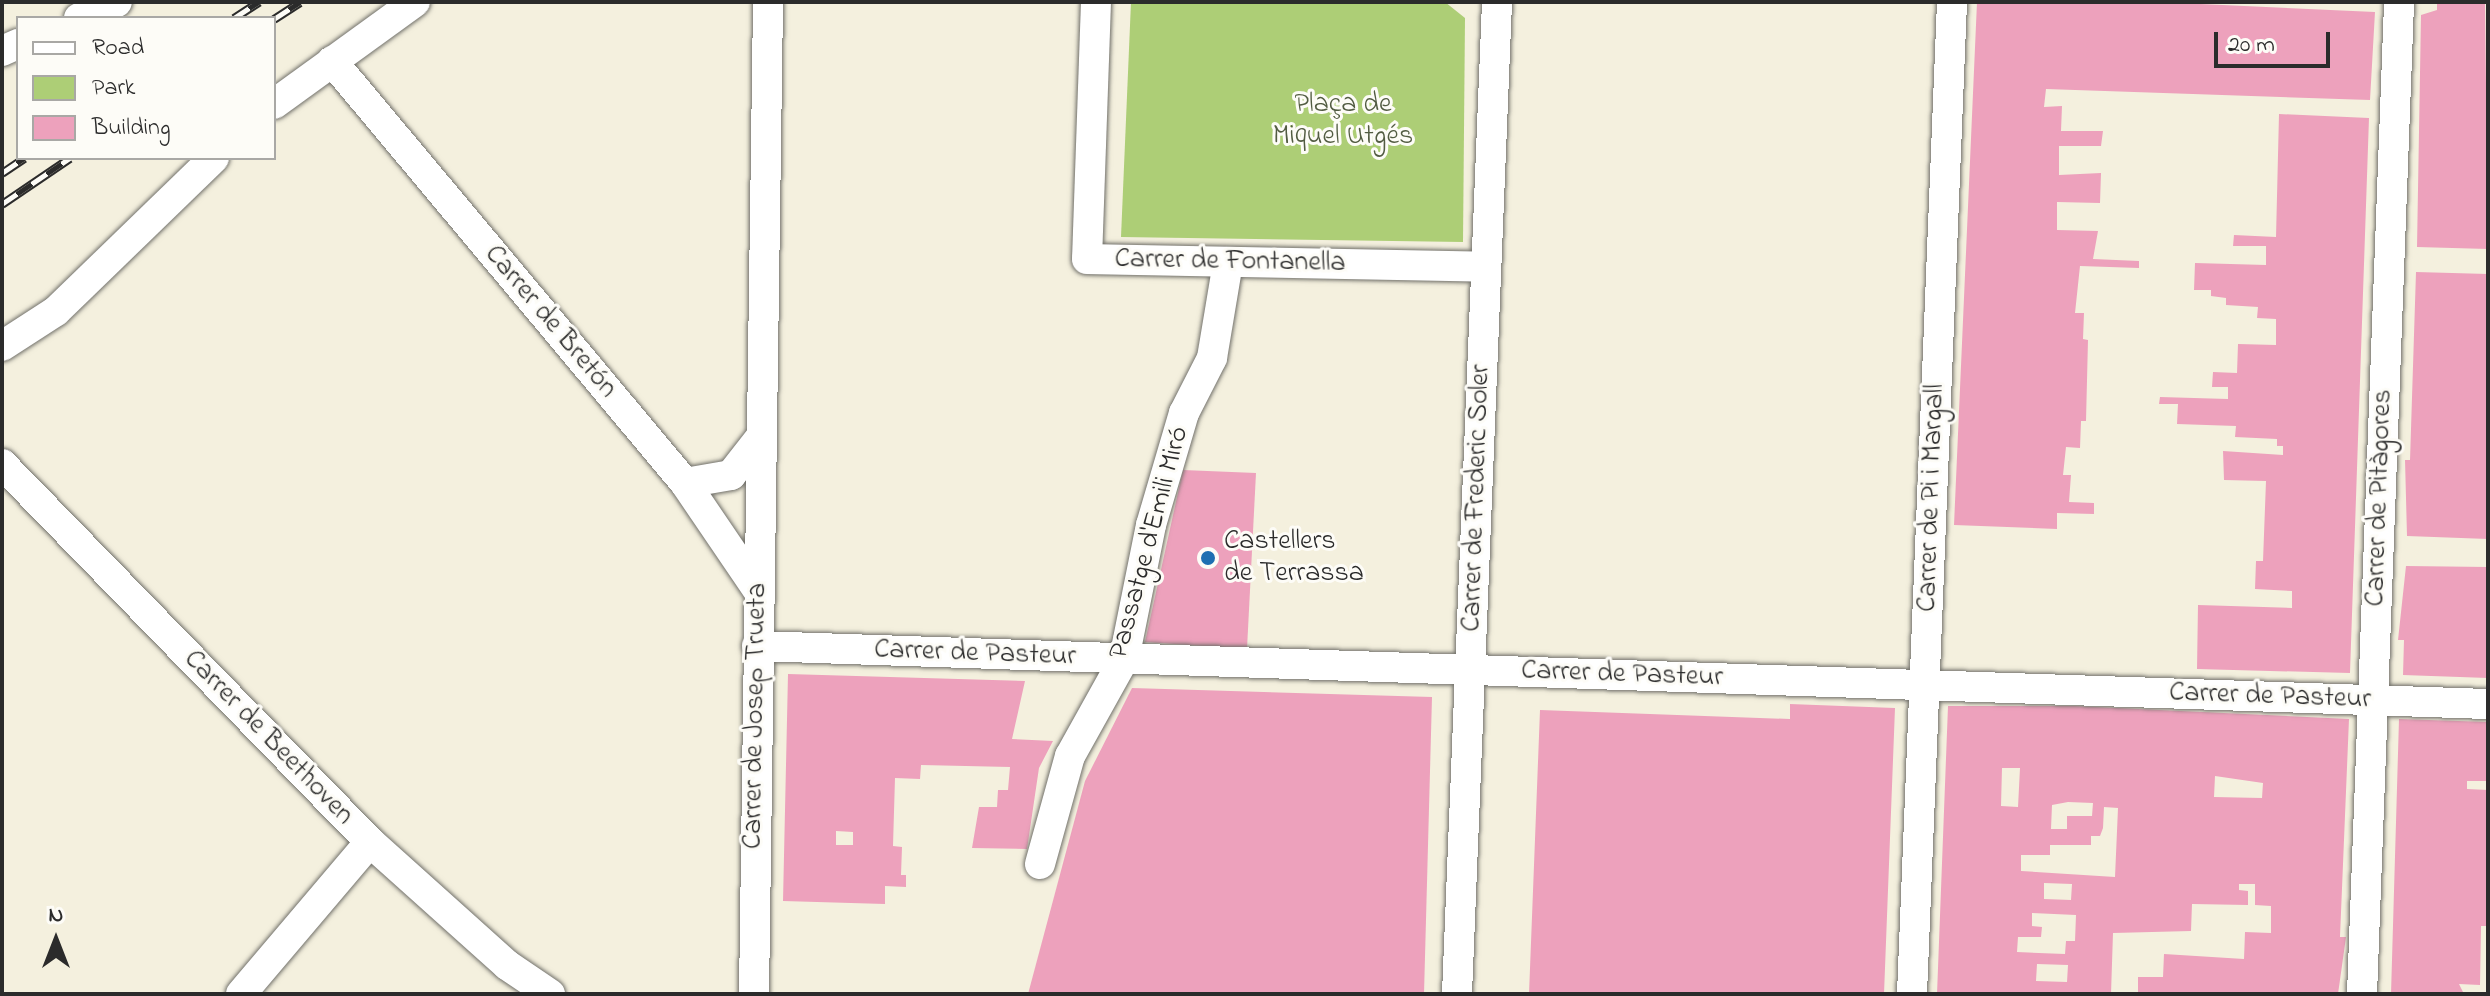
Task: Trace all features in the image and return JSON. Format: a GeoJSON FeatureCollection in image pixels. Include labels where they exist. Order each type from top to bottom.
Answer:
{"type":"FeatureCollection","features":[{"type":"Feature","properties":{"kind":"street"},"geometry":{"type":"LineString","coordinates":[[84,16],[117,2]]}},
{"type":"Feature","properties":{"kind":"street"},"geometry":{"type":"LineString","coordinates":[[276,103],[415,2]]}},
{"type":"Feature","properties":{"kind":"street","name":"Carrer de Josep Trueta"},"geometry":{"type":"LineString","coordinates":[[754,994],[757,589],[768,2]]}},
{"type":"Feature","properties":{"kind":"street","name":"Carrer de Fontanella"},"geometry":{"type":"LineString","coordinates":[[1096,2],[1087,259],[1486,267]]}},
{"type":"Feature","properties":{"kind":"street","name":"Carrer de Frederic Soler"},"geometry":{"type":"LineString","coordinates":[[1457,994],[1497,2]]}},
{"type":"Feature","properties":{"kind":"street","name":"Carrer de Pi i Margall"},"geometry":{"type":"LineString","coordinates":[[1912,994],[1952,2]]}},
{"type":"Feature","properties":{"kind":"street","name":"Carrer de Pitàgores"},"geometry":{"type":"LineString","coordinates":[[2362,994],[2399,2]]}},
{"type":"Feature","properties":{"kind":"street","name":"Carrer de Bretón"},"geometry":{"type":"LineString","coordinates":[[332,61],[685,483],[757,589]]}},
{"type":"Feature","properties":{"kind":"street"},"geometry":{"type":"LineString","coordinates":[[2,346],[56,311],[212,160]]}},
{"type":"Feature","properties":{"kind":"street","name":"Passatge d'Emili Miró"},"geometry":{"type":"LineString","coordinates":[[1040,864],[1070,756],[1124,659],[1155,511],[1184,413],[1212,358],[1228,262]]}},
{"type":"Feature","properties":{"kind":"street"},"geometry":{"type":"LineString","coordinates":[[685,483],[731,475],[760,438]]}},
{"type":"Feature","properties":{"kind":"street","name":"Carrer de Beethoven"},"geometry":{"type":"LineString","coordinates":[[2,464],[370,842],[507,965],[550,994]]}},
{"type":"Feature","properties":{"kind":"street","name":"Carrer de Pasteur"},"geometry":{"type":"LineString","coordinates":[[757,646],[2488,704]]}},
{"type":"Feature","properties":{"kind":"street"},"geometry":{"type":"LineString","coordinates":[[241,994],[370,842]]}},
{"type":"Feature","properties":{"kind":"green space","name":"Plaça de Miquel Utgés"},"geometry":{"type":"Polygon","coordinates":[[[1131,2],[1445,2],[1465,18],[1463,242],[1121,237],[1131,2]]]}},
{"type":"Feature","properties":{"kind":"building"},"geometry":{"type":"Polygon","coordinates":[[[1977,2],[2157,2],[2375,12],[2370,100],[2046,89],[2044,107],[2062,106],[2061,131],[2103,131],[2101,146],[2059,146],[2059,175],[2101,173],[2100,203],[2057,202],[2057,230],[2098,231],[2093,259],[2139,261],[2139,268],[2080,266],[2075,313],[2084,313],[2083,339],[2088,340],[2086,421],[2081,421],[2080,448],[2066,447],[2063,475],[2071,475],[2069,502],[2094,503],[2094,514],[2057,513],[2057,529],[1954,525],[1977,2]]]}},
{"type":"Feature","properties":{"kind":"building"},"geometry":{"type":"Polygon","coordinates":[[[2485,2],[2488,249],[2417,247],[2421,15],[2437,10],[2437,3],[2485,2]]]}},
{"type":"Feature","properties":{"kind":"building"},"geometry":{"type":"Polygon","coordinates":[[[2279,114],[2369,118],[2350,673],[2197,669],[2198,605],[2292,608],[2292,591],[2255,589],[2256,561],[2263,561],[2266,481],[2224,480],[2223,451],[2283,455],[2283,446],[2277,446],[2277,439],[2235,437],[2236,426],[2177,424],[2178,404],[2159,404],[2160,397],[2228,399],[2228,387],[2212,387],[2213,372],[2237,373],[2238,344],[2276,345],[2276,319],[2257,318],[2258,307],[2226,305],[2226,298],[2211,296],[2211,290],[2194,290],[2195,263],[2266,265],[2266,246],[2233,246],[2234,235],[2276,237],[2279,114]]]}},
{"type":"Feature","properties":{"kind":"building"},"geometry":{"type":"Polygon","coordinates":[[[2416,272],[2488,274],[2488,539],[2407,536],[2405,460],[2410,460],[2416,272]]]}},
{"type":"Feature","properties":{"kind":"building","name":"Castellers de Terrassa"},"geometry":{"type":"Polygon","coordinates":[[[1183,470],[1256,473],[1247,649],[1145,642],[1183,470]]]}},
{"type":"Feature","properties":{"kind":"building"},"geometry":{"type":"Polygon","coordinates":[[[2406,566],[2488,567],[2488,678],[2403,675],[2404,640],[2398,640],[2406,566]]]}},
{"type":"Feature","properties":{"kind":"building"},"geometry":{"type":"Polygon","coordinates":[[[788,674],[1025,681],[1012,739],[1053,741],[1039,768],[1027,849],[972,848],[979,807],[997,807],[998,790],[1008,790],[1010,767],[921,765],[920,779],[895,778],[893,846],[902,847],[901,875],[906,875],[906,887],[885,886],[885,904],[783,901],[788,674]],[[836,831],[836,845],[853,845],[853,832],[836,831]]]}},
{"type":"Feature","properties":{"kind":"building"},"geometry":{"type":"Polygon","coordinates":[[[1132,688],[1432,697],[1424,994],[1028,994],[1085,781],[1132,688]]]}},
{"type":"Feature","properties":{"kind":"building"},"geometry":{"type":"Polygon","coordinates":[[[1790,704],[1895,708],[1884,994],[1529,994],[1540,710],[1790,719],[1790,704]]]}},
{"type":"Feature","properties":{"kind":"building"},"geometry":{"type":"Polygon","coordinates":[[[1948,706],[2074,706],[2349,719],[2340,937],[2346,937],[2338,994],[2138,994],[2138,977],[2163,977],[2164,954],[2244,959],[2245,932],[2271,933],[2271,906],[2255,905],[2255,884],[2239,884],[2239,890],[2248,891],[2248,905],[2192,904],[2191,931],[2113,933],[2111,994],[1937,994],[1948,706]],[[2002,768],[2001,806],[2018,807],[2020,768],[2002,768]],[[2215,776],[2214,797],[2262,798],[2263,783],[2215,776]],[[2093,803],[2052,805],[2051,829],[2067,829],[2067,816],[2092,816],[2093,803]],[[2104,807],[2100,836],[2091,836],[2091,845],[2050,845],[2050,855],[2021,855],[2021,871],[2115,877],[2118,808],[2104,807]],[[2044,883],[2044,899],[2071,900],[2072,884],[2044,883]],[[2032,913],[2032,926],[2042,927],[2041,937],[2018,937],[2017,952],[2065,954],[2066,941],[2075,941],[2076,915],[2032,913]],[[2037,964],[2036,981],[2067,982],[2068,965],[2037,964]]]}},
{"type":"Feature","properties":{"kind":"building"},"geometry":{"type":"Polygon","coordinates":[[[2399,719],[2488,722],[2488,781],[2467,781],[2467,789],[2488,790],[2488,926],[2481,926],[2480,985],[2459,984],[2464,994],[2391,994],[2399,719]]]}},
{"type":"Feature","properties":{"kind":"railway"},"geometry":{"type":"LineString","coordinates":[[237,16],[259,2]]}},
{"type":"Feature","properties":{"kind":"railway"},"geometry":{"type":"LineString","coordinates":[[276,18],[300,2]]}},
{"type":"Feature","properties":{"kind":"railway"},"geometry":{"type":"LineString","coordinates":[[2,173],[21,160]]}},
{"type":"Feature","properties":{"kind":"railway"},"geometry":{"type":"LineString","coordinates":[[2,204],[67,160]]}},
{"type":"Feature","properties":{"kind":"place","name":"Castellers de Terrassa"},"geometry":{"type":"Point","coordinates":[1208,558]}}]}
